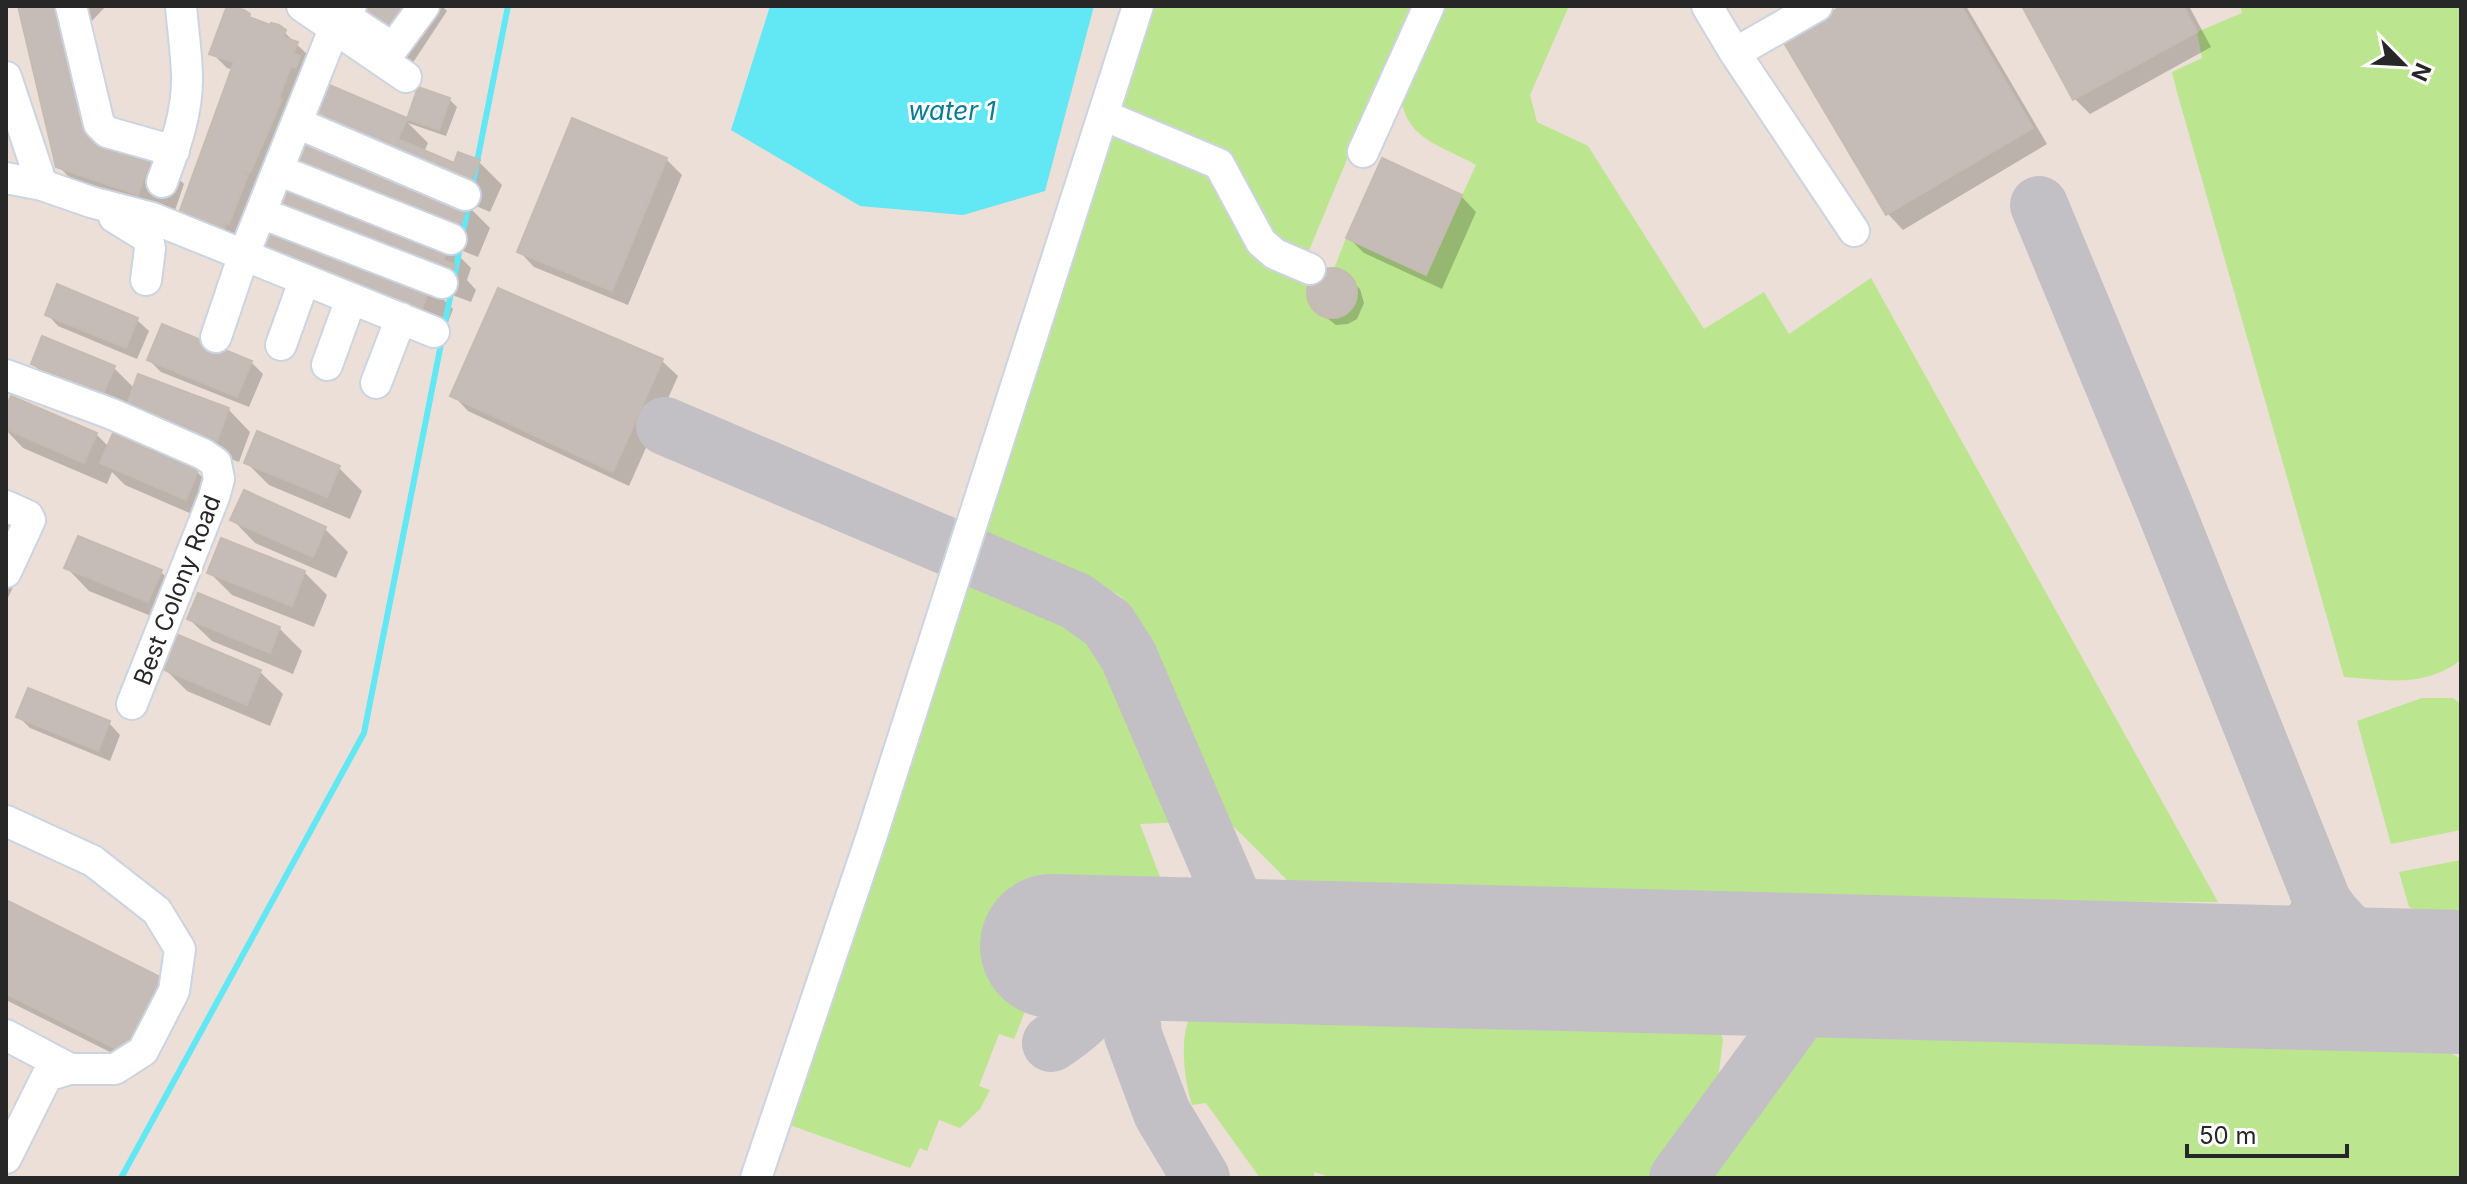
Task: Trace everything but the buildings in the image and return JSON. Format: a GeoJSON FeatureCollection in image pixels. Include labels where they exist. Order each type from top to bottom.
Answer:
{"type":"FeatureCollection","features":[{"type":"Feature","properties":{"kind":"street"},"geometry":{"type":"LineString","coordinates":[[71,6],[99,124],[107,132],[170,146]]}},
{"type":"Feature","properties":{"kind":"street"},"geometry":{"type":"LineString","coordinates":[[162,182],[170,146],[186,100],[181,6]]}},
{"type":"Feature","properties":{"kind":"street"},"geometry":{"type":"LineString","coordinates":[[302,6],[340,14],[393,48],[424,6]]}},
{"type":"Feature","properties":{"kind":"street"},"geometry":{"type":"LineString","coordinates":[[756,1178],[876,823],[1138,6]]}},
{"type":"Feature","properties":{"kind":"street"},"geometry":{"type":"LineString","coordinates":[[1363,152],[1429,6]]}},
{"type":"Feature","properties":{"kind":"street"},"geometry":{"type":"LineString","coordinates":[[1707,6],[1854,231]]}},
{"type":"Feature","properties":{"kind":"street"},"geometry":{"type":"LineString","coordinates":[[1735,53],[1817,6]]}},
{"type":"Feature","properties":{"kind":"street"},"geometry":{"type":"LineString","coordinates":[[340,14],[406,77]]}},
{"type":"Feature","properties":{"kind":"street"},"geometry":{"type":"LineString","coordinates":[[216,337],[243,257],[340,14]]}},
{"type":"Feature","properties":{"kind":"street"},"geometry":{"type":"LineString","coordinates":[[6,77],[42,185]]}},
{"type":"Feature","properties":{"kind":"street"},"geometry":{"type":"LineString","coordinates":[[1103,115],[1219,164],[1261,242],[1275,254],[1310,269]]}},
{"type":"Feature","properties":{"kind":"street"},"geometry":{"type":"LineString","coordinates":[[297,123],[465,195]]}},
{"type":"Feature","properties":{"kind":"street"},"geometry":{"type":"LineString","coordinates":[[278,170],[451,239]]}},
{"type":"Feature","properties":{"kind":"street"},"geometry":{"type":"LineString","coordinates":[[6,178],[42,185],[152,218],[434,332]]}},
{"type":"Feature","properties":{"kind":"street"},"geometry":{"type":"LineString","coordinates":[[91,202],[148,238],[150,249],[146,280]]}},
{"type":"Feature","properties":{"kind":"street"},"geometry":{"type":"LineString","coordinates":[[261,213],[442,283]]}},
{"type":"Feature","properties":{"kind":"street"},"geometry":{"type":"LineString","coordinates":[[281,345],[304,281]]}},
{"type":"Feature","properties":{"kind":"street"},"geometry":{"type":"LineString","coordinates":[[327,365],[351,299]]}},
{"type":"Feature","properties":{"kind":"street"},"geometry":{"type":"LineString","coordinates":[[376,383],[401,318]]}},
{"type":"Feature","properties":{"kind":"street","name":"Best Colony Road"},"geometry":{"type":"LineString","coordinates":[[6,375],[112,414],[203,454],[216,463],[219,479],[214,497],[132,704]]}},
{"type":"Feature","properties":{"kind":"street"},"geometry":{"type":"LineString","coordinates":[[6,506],[28,516],[30,520],[6,572]]}},
{"type":"Feature","properties":{"kind":"street"},"geometry":{"type":"LineString","coordinates":[[6,821],[93,861],[157,911],[180,949],[174,991],[143,1051],[115,1069],[70,1069],[47,1076],[6,1158]]}},
{"type":"Feature","properties":{"kind":"street"},"geometry":{"type":"LineString","coordinates":[[6,1035],[70,1069]]}},
{"type":"Feature","properties":{"kind":"green space"},"geometry":{"type":"Polygon","coordinates":[[[1147,6],[1411,6],[1305,260],[1283,251],[1221,157],[1113,110],[1147,6]]]}},
{"type":"Feature","properties":{"kind":"green space"},"geometry":{"type":"Polygon","coordinates":[[[1437,6],[1569,6],[1530,95],[1537,122],[1588,146],[1704,329],[1764,292],[1789,334],[1871,278],[2218,902],[1351,898],[1308,893],[1288,881],[1223,816],[1139,624],[1122,597],[978,535],[1108,126],[1210,170],[1310,282],[1307,292],[1312,309],[1326,317],[1339,317],[1350,309],[1357,295],[1350,278],[1334,269],[1346,238],[1426,274],[1476,165],[1419,133],[1411,124],[1401,98],[1437,6]]]}},
{"type":"Feature","properties":{"kind":"green space"},"geometry":{"type":"Polygon","coordinates":[[[2240,6],[2461,6],[2461,660],[2433,675],[2405,680],[2344,677],[2172,72],[2202,58],[2197,32],[2242,13],[2240,6]]]}},
{"type":"Feature","properties":{"kind":"green space"},"geometry":{"type":"Polygon","coordinates":[[[970,563],[1088,620],[1119,657],[1186,822],[1140,824],[1168,898],[1035,895],[1033,984],[1014,1039],[999,1034],[979,1086],[990,1090],[980,1109],[960,1128],[939,1120],[927,1151],[920,1148],[910,1168],[790,1125],[970,563]]]}},
{"type":"Feature","properties":{"kind":"green space"},"geometry":{"type":"Polygon","coordinates":[[[2422,698],[2453,698],[2461,704],[2461,830],[2391,844],[2357,721],[2422,698]]]}},
{"type":"Feature","properties":{"kind":"green space"},"geometry":{"type":"Polygon","coordinates":[[[2461,860],[2461,929],[2409,907],[2399,872],[2461,860]]]}},
{"type":"Feature","properties":{"kind":"green space"},"geometry":{"type":"Polygon","coordinates":[[[1209,997],[1496,1012],[1508,1027],[1541,1029],[1560,1010],[1693,1012],[1712,1017],[1719,1026],[1723,1040],[1717,1087],[1649,1178],[1332,1178],[1315,1172],[1313,1178],[1260,1178],[1206,1103],[1192,1105],[1184,1062],[1186,1030],[1198,1004],[1209,997]]]}},
{"type":"Feature","properties":{"kind":"green space"},"geometry":{"type":"Polygon","coordinates":[[[1894,1013],[2380,1023],[2418,1034],[2461,1059],[2461,1178],[1710,1178],[1819,1035],[1855,1021],[1894,1013]]]}},
{"type":"Feature","properties":{"kind":"water","name":"water 1"},"geometry":{"type":"Polygon","coordinates":[[[770,6],[1094,6],[1045,191],[963,215],[860,206],[731,130],[770,6]]]}},
{"type":"Feature","properties":{"kind":"waterway"},"geometry":{"type":"LineString","coordinates":[[472,187],[508,6]]}},
{"type":"Feature","properties":{"kind":"waterway"},"geometry":{"type":"LineString","coordinates":[[444,328],[469,202]]}},
{"type":"Feature","properties":{"kind":"waterway"},"geometry":{"type":"LineString","coordinates":[[121,1178],[364,733],[442,339]]}},
{"type":"Feature","properties":{"kind":"taxiway"},"geometry":{"type":"LineString","coordinates":[[2039,205],[2167,513],[2323,903],[2346,931],[2359,941],[2432,982]]}},
{"type":"Feature","properties":{"kind":"taxiway"},"geometry":{"type":"LineString","coordinates":[[665,426],[1076,601],[1108,624],[1128,655],[1255,951]]}},
{"type":"Feature","properties":{"kind":"taxiway"},"geometry":{"type":"LineString","coordinates":[[2254,977],[2296,946],[2323,903]]}},
{"type":"Feature","properties":{"kind":"taxiway"},"geometry":{"type":"LineString","coordinates":[[1124,947],[1133,1035],[1162,1113],[1201,1178]]}},
{"type":"Feature","properties":{"kind":"taxiway"},"geometry":{"type":"LineString","coordinates":[[1051,1043],[1089,1013],[1111,979],[1124,947]]}},
{"type":"Feature","properties":{"kind":"taxiway"},"geometry":{"type":"LineString","coordinates":[[1731,963],[1763,993],[1786,1029]]}},
{"type":"Feature","properties":{"kind":"taxiway"},"geometry":{"type":"LineString","coordinates":[[1678,1178],[1815,991],[1837,976],[1863,967]]}},
{"type":"Feature","properties":{"kind":"runway"},"geometry":{"type":"LineString","coordinates":[[1052,946],[2461,982]]}}]}
